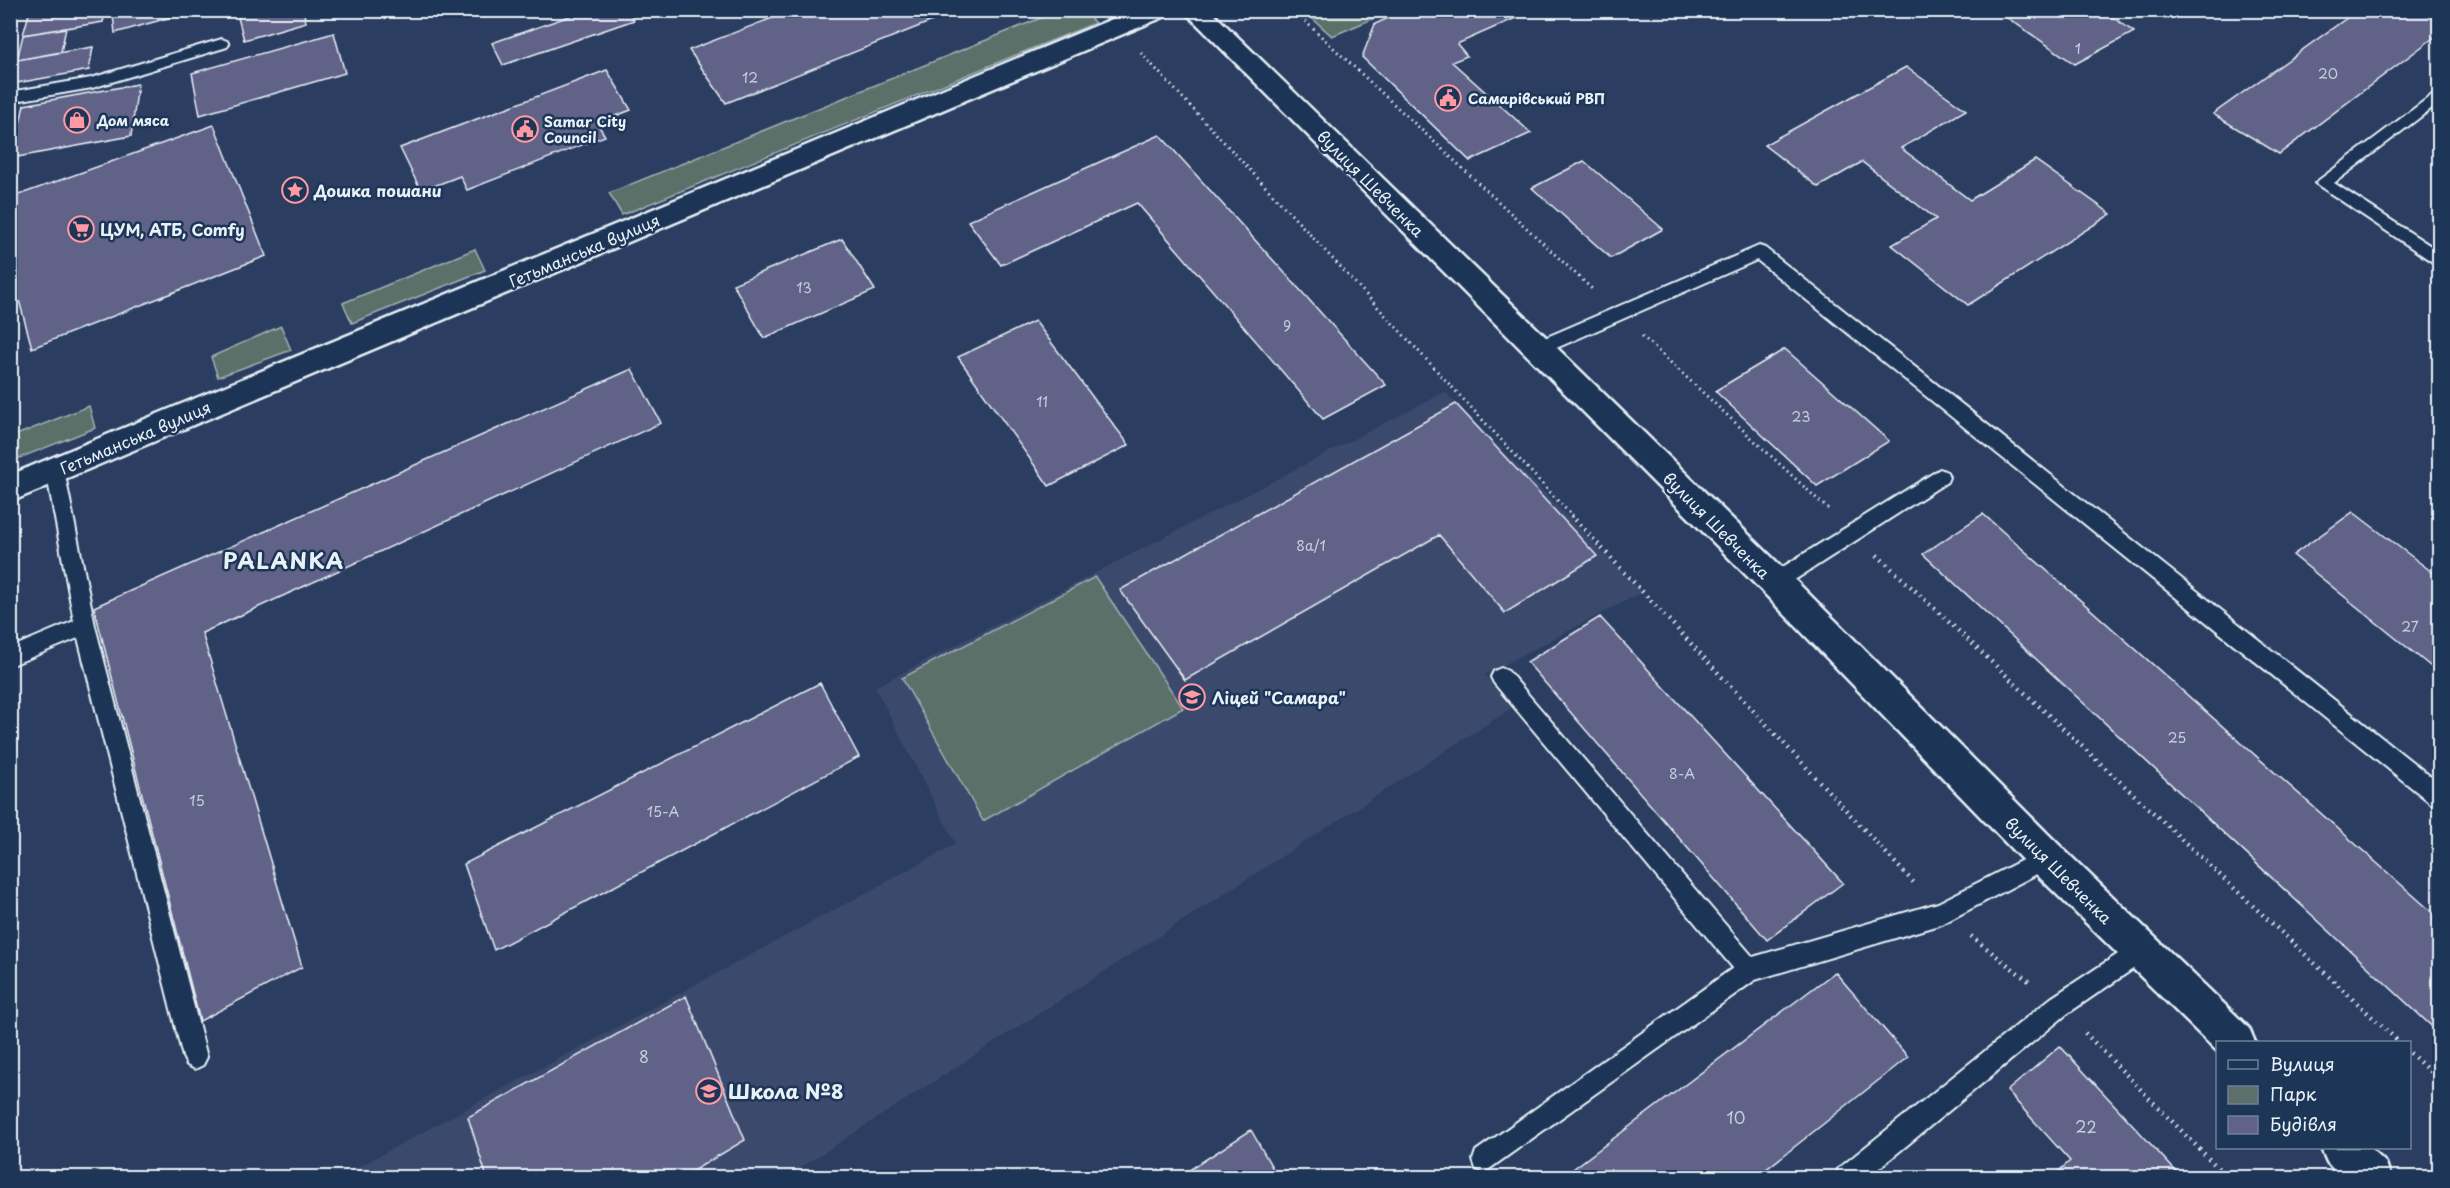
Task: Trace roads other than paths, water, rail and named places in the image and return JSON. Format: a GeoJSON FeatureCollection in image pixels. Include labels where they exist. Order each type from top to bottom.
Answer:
{"type":"FeatureCollection","features":[{"type":"Feature","properties":{"kind":"street","name":"Гетьманська вулиця"},"geometry":{"type":"LineString","coordinates":[[10,489],[1157,10]]}},
{"type":"Feature","properties":{"kind":"street","name":"вулиця Шевченка"},"geometry":{"type":"LineString","coordinates":[[1195,10],[1775,582],[2046,858],[2234,1041]]}},
{"type":"Feature","properties":{"kind":"street"},"geometry":{"type":"LineString","coordinates":[[2342,1149],[2371,1178]]}},
{"type":"Feature","properties":{"kind":"lane"},"geometry":{"type":"LineString","coordinates":[[10,97],[92,83],[222,44]]}},
{"type":"Feature","properties":{"kind":"lane"},"geometry":{"type":"LineString","coordinates":[[2439,94],[2323,183],[2439,261]]}},
{"type":"Feature","properties":{"kind":"lane"},"geometry":{"type":"LineString","coordinates":[[1539,348],[1759,252],[2439,797]]}},
{"type":"Feature","properties":{"kind":"lane"},"geometry":{"type":"LineString","coordinates":[[55,470],[86,626],[195,1058]]}},
{"type":"Feature","properties":{"kind":"lane"},"geometry":{"type":"LineString","coordinates":[[1775,582],[1940,477]]}},
{"type":"Feature","properties":{"kind":"lane"},"geometry":{"type":"LineString","coordinates":[[10,657],[86,626]]}},
{"type":"Feature","properties":{"kind":"lane"},"geometry":{"type":"LineString","coordinates":[[1501,677],[1749,970]]}},
{"type":"Feature","properties":{"kind":"lane"},"geometry":{"type":"LineString","coordinates":[[1485,1161],[1749,970],[1942,913],[2046,858]]}},
{"type":"Feature","properties":{"kind":"lane"},"geometry":{"type":"LineString","coordinates":[[1847,1178],[2059,1006],[2142,950]]}},
{"type":"Feature","properties":{"kind":"place","name":"Самарівський РВП"},"geometry":{"type":"Point","coordinates":[1448,98]}},
{"type":"Feature","properties":{"kind":"place","name":"Дом мяса"},"geometry":{"type":"Point","coordinates":[77,120]}},
{"type":"Feature","properties":{"kind":"place","name":"Samar City Council"},"geometry":{"type":"Point","coordinates":[525,129]}},
{"type":"Feature","properties":{"kind":"place","name":"Дошка пошани"},"geometry":{"type":"Point","coordinates":[295,190]}},
{"type":"Feature","properties":{"kind":"place","name":"ЦУМ, АТБ, Comfy"},"geometry":{"type":"Point","coordinates":[81,229]}},
{"type":"Feature","properties":{"kind":"place","name":"Ліцей \"Самара\""},"geometry":{"type":"Point","coordinates":[1192,697]}},
{"type":"Feature","properties":{"kind":"place","name":"Школа №8"},"geometry":{"type":"Point","coordinates":[709,1091]}},
{"type":"Feature","properties":{"kind":"district","name":"PALANKA"},"geometry":{"type":"Point","coordinates":[284,559]}}]}
